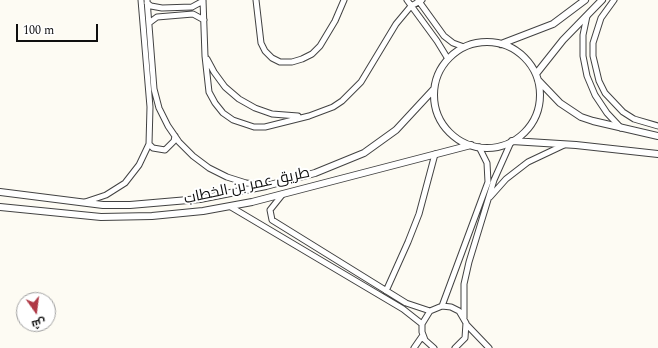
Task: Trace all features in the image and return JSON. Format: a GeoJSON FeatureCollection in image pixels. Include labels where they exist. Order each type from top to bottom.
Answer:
{"type":"FeatureCollection","features":[{"type":"Feature","properties":{"kind":"street"},"geometry":{"type":"LineString","coordinates":[[82,203],[106,195],[125,182],[140,165],[149,144],[150,107],[141,0]]}},
{"type":"Feature","properties":{"kind":"street"},"geometry":{"type":"LineString","coordinates":[[147,1],[151,6],[162,8],[192,7],[203,0],[205,56],[209,92],[219,108],[233,120],[243,125],[265,127],[309,116],[333,107],[351,93],[361,82],[396,24],[411,6],[420,1],[444,36],[453,43],[464,47]]}},
{"type":"Feature","properties":{"kind":"street"},"geometry":{"type":"LineString","coordinates":[[257,0],[261,43],[265,51],[272,58],[280,62],[292,62],[312,54],[320,46],[335,21],[344,0]]}},
{"type":"Feature","properties":{"kind":"street"},"geometry":{"type":"LineString","coordinates":[[407,0],[437,41],[448,59]]}},
{"type":"Feature","properties":{"kind":"street"},"geometry":{"type":"LineString","coordinates":[[501,44],[553,24],[585,0]]}},
{"type":"Feature","properties":{"kind":"street"},"geometry":{"type":"LineString","coordinates":[[602,0],[563,40],[537,77],[540,93],[538,107],[533,121],[524,132],[512,141],[496,147],[480,147],[470,145],[450,133],[442,124],[437,113],[434,89],[438,73],[448,59],[464,47],[482,42],[501,44],[518,52],[528,62],[537,77],[560,103],[570,111],[593,121],[658,136]]}},
{"type":"Feature","properties":{"kind":"street"},"geometry":{"type":"LineString","coordinates":[[614,0],[601,18],[593,43],[594,62],[599,81],[605,93],[623,112],[646,124],[658,126]]}},
{"type":"Feature","properties":{"kind":"street"},"geometry":{"type":"LineString","coordinates":[[147,1],[154,89],[160,108],[175,136],[193,156],[209,168],[227,177],[246,183],[266,186]]}},
{"type":"Feature","properties":{"kind":"street"},"geometry":{"type":"LineString","coordinates":[[149,23],[157,17],[193,14],[204,20]]}},
{"type":"Feature","properties":{"kind":"street"},"geometry":{"type":"LineString","coordinates":[[587,16],[583,36],[583,56],[587,76],[599,101],[622,128]]}},
{"type":"Feature","properties":{"kind":"street"},"geometry":{"type":"LineString","coordinates":[[205,56],[225,87],[239,99],[255,108],[272,114],[290,117],[309,116]]}},
{"type":"Feature","properties":{"kind":"street","name":"طريق عمر بن الخطاب"},"geometry":{"type":"LineString","coordinates":[[0,192],[82,203],[116,205],[162,203],[200,199],[266,186],[315,173],[364,153],[396,130],[434,89]]}},
{"type":"Feature","properties":{"kind":"street"},"geometry":{"type":"LineString","coordinates":[[149,144],[153,148],[165,150],[174,142],[175,136]]}},
{"type":"Feature","properties":{"kind":"street"},"geometry":{"type":"LineString","coordinates":[[512,141],[566,144],[658,154]]}},
{"type":"Feature","properties":{"kind":"street"},"geometry":{"type":"LineString","coordinates":[[455,348],[465,338],[464,295],[466,273],[497,171],[512,141]]}},
{"type":"Feature","properties":{"kind":"street"},"geometry":{"type":"LineString","coordinates":[[488,200],[506,179],[528,162],[566,144]]}},
{"type":"Feature","properties":{"kind":"street","name":"طريق عمر بن الخطاب"},"geometry":{"type":"LineString","coordinates":[[0,207],[102,217],[127,217],[177,214],[231,207],[470,145]]}},
{"type":"Feature","properties":{"kind":"street"},"geometry":{"type":"LineString","coordinates":[[442,306],[488,182],[487,163],[480,147]]}},
{"type":"Feature","properties":{"kind":"street"},"geometry":{"type":"LineString","coordinates":[[386,291],[405,250],[419,214],[435,154]]}},
{"type":"Feature","properties":{"kind":"street"},"geometry":{"type":"LineString","coordinates":[[282,195],[270,210],[272,220],[411,306],[430,311]]}},
{"type":"Feature","properties":{"kind":"street"},"geometry":{"type":"LineString","coordinates":[[231,207],[408,312],[422,324]]}},
{"type":"Feature","properties":{"kind":"street"},"geometry":{"type":"LineString","coordinates":[[434,348],[428,344],[423,335],[422,324],[430,311],[442,306],[455,309],[488,348]]}},
{"type":"Feature","properties":{"kind":"street"},"geometry":{"type":"LineString","coordinates":[[414,348],[423,335]]}}]}
